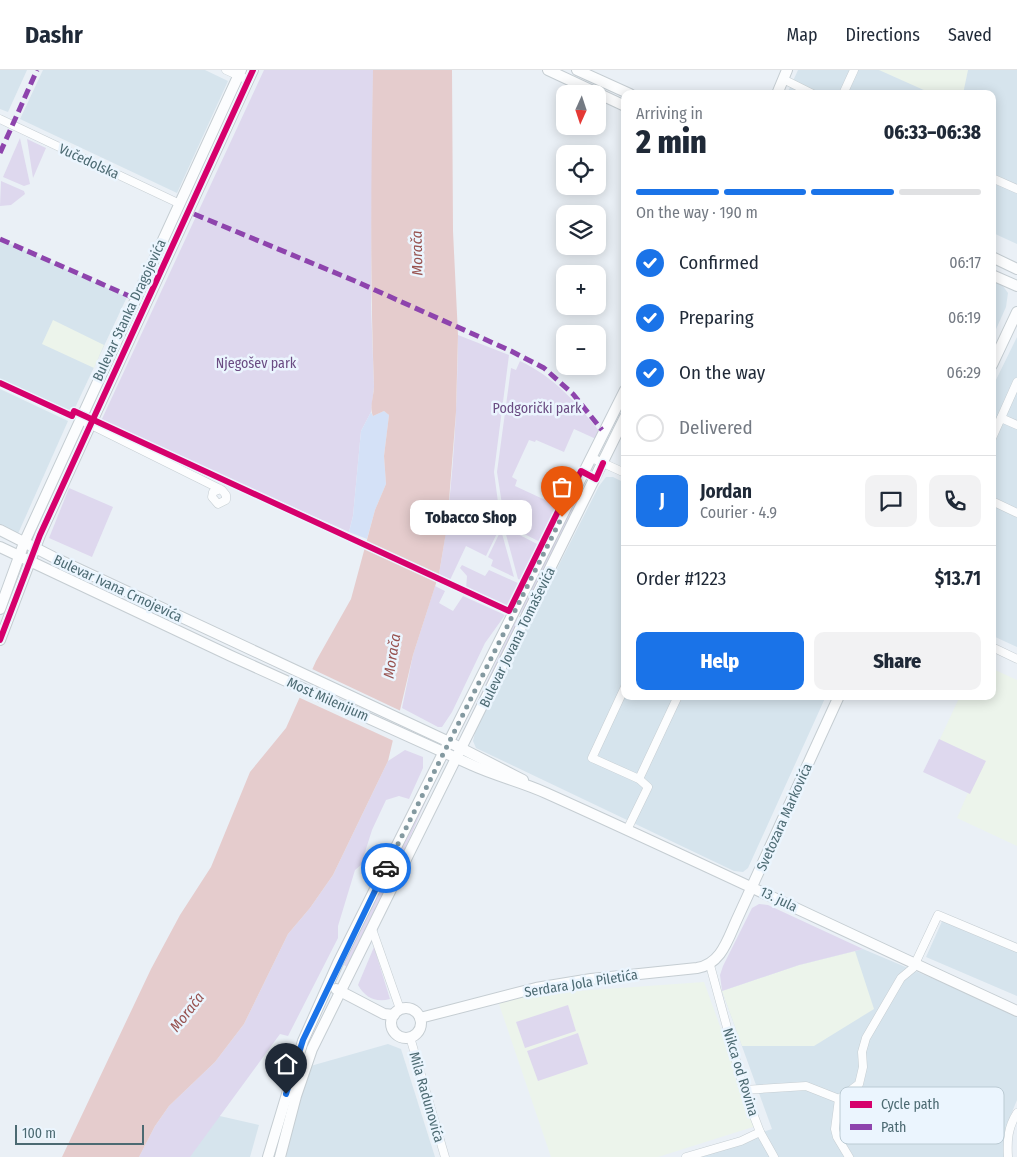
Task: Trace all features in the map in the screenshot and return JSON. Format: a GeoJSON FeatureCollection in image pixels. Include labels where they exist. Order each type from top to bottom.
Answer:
{"type":"FeatureCollection","features":[{"type":"Feature","properties":{"kind":"main road","name":"Bulevar Stanka Dragojevića"},"geometry":{"type":"LineString","coordinates":[[0,640],[29,561],[86,423],[141,301],[253,70]]}},
{"type":"Feature","properties":{"kind":"main road"},"geometry":{"type":"LineString","coordinates":[[548,70],[621,104]]}},
{"type":"Feature","properties":{"kind":"main road"},"geometry":{"type":"LineString","coordinates":[[577,70],[621,90]]}},
{"type":"Feature","properties":{"kind":"main road","name":"Bulevar Stanka Dragojevića"},"geometry":{"type":"LineString","coordinates":[[141,301],[178,203],[239,73]]}},
{"type":"Feature","properties":{"kind":"main road"},"geometry":{"type":"LineString","coordinates":[[996,259],[1017,268]]}},
{"type":"Feature","properties":{"kind":"main road"},"geometry":{"type":"LineString","coordinates":[[996,277],[1017,286]]}},
{"type":"Feature","properties":{"kind":"main road"},"geometry":{"type":"LineString","coordinates":[[996,357],[1017,312]]}},
{"type":"Feature","properties":{"kind":"main road","name":"Bulevar Jovana Tomaševića"},"geometry":{"type":"LineString","coordinates":[[449,742],[621,398]]}},
{"type":"Feature","properties":{"kind":"main road","name":"Bulevar Stanka Dragojevića"},"geometry":{"type":"LineString","coordinates":[[0,609],[24,543],[86,423]]}},
{"type":"Feature","properties":{"kind":"main road","name":"Bulevar Jovana Tomaševića"},"geometry":{"type":"LineString","coordinates":[[462,748],[621,425]]}},
{"type":"Feature","properties":{"kind":"main road","name":"Bulevar Ivana Crnojevića"},"geometry":{"type":"LineString","coordinates":[[0,530],[237,644]]}},
{"type":"Feature","properties":{"kind":"main road","name":"Bulevar Ivana Crnojevića"},"geometry":{"type":"LineString","coordinates":[[0,548],[231,656]]}},
{"type":"Feature","properties":{"kind":"main road","name":"Most Milenijum"},"geometry":{"type":"LineString","coordinates":[[237,644],[429,733]]}},
{"type":"Feature","properties":{"kind":"main road","name":"Most Milenijum"},"geometry":{"type":"LineString","coordinates":[[231,656],[424,743]]}},
{"type":"Feature","properties":{"kind":"main road","name":"Svetozara Markovića"},"geometry":{"type":"LineString","coordinates":[[710,965],[718,957],[728,937],[837,700]]}},
{"type":"Feature","properties":{"kind":"main road","name":"13. jula"},"geometry":{"type":"LineString","coordinates":[[429,733],[462,748],[539,790],[752,886],[1017,1011]]}},
{"type":"Feature","properties":{"kind":"main road"},"geometry":{"type":"LineString","coordinates":[[268,1157],[303,1040],[449,742]]}},
{"type":"Feature","properties":{"kind":"main road","name":"13. jula"},"geometry":{"type":"LineString","coordinates":[[424,743],[498,777],[539,790]]}},
{"type":"Feature","properties":{"kind":"main road"},"geometry":{"type":"LineString","coordinates":[[280,1157],[296,1096],[312,1049],[462,748]]}},
{"type":"Feature","properties":{"kind":"main road","name":"Serdara Jola Piletića"},"geometry":{"type":"LineString","coordinates":[[420,1018],[536,988],[591,979],[710,965]]}},
{"type":"Feature","properties":{"kind":"main road"},"geometry":{"type":"LineString","coordinates":[[328,986],[342,991],[384,1014],[412,1009],[420,1018],[418,1032],[410,1037],[402,1037],[393,1030],[392,1020],[397,1012]]}},
{"type":"Feature","properties":{"kind":"street"},"geometry":{"type":"LineString","coordinates":[[227,70],[239,73],[248,80]]}},
{"type":"Feature","properties":{"kind":"street"},"geometry":{"type":"LineString","coordinates":[[845,90],[854,70]]}},
{"type":"Feature","properties":{"kind":"street"},"geometry":{"type":"LineString","coordinates":[[780,85],[798,90]]}},
{"type":"Feature","properties":{"kind":"street","name":"Vučedolska"},"geometry":{"type":"LineString","coordinates":[[0,118],[178,203]]}},
{"type":"Feature","properties":{"kind":"street"},"geometry":{"type":"LineString","coordinates":[[996,180],[1017,189]]}},
{"type":"Feature","properties":{"kind":"street"},"geometry":{"type":"LineString","coordinates":[[996,429],[1017,382]]}},
{"type":"Feature","properties":{"kind":"street"},"geometry":{"type":"LineString","coordinates":[[1001,418],[1017,425]]}},
{"type":"Feature","properties":{"kind":"street"},"geometry":{"type":"LineString","coordinates":[[86,423],[220,489],[226,495],[225,501],[215,503],[202,481]]}},
{"type":"Feature","properties":{"kind":"street"},"geometry":{"type":"LineString","coordinates":[[592,458],[621,471]]}},
{"type":"Feature","properties":{"kind":"street"},"geometry":{"type":"LineString","coordinates":[[212,496],[215,490],[220,489]]}},
{"type":"Feature","properties":{"kind":"street"},"geometry":{"type":"LineString","coordinates":[[996,503],[1017,514]]}},
{"type":"Feature","properties":{"kind":"street"},"geometry":{"type":"LineString","coordinates":[[996,649],[1017,659]]}},
{"type":"Feature","properties":{"kind":"street"},"geometry":{"type":"LineString","coordinates":[[621,696],[592,758],[639,779],[648,787],[628,830]]}},
{"type":"Feature","properties":{"kind":"street"},"geometry":{"type":"LineString","coordinates":[[639,779],[676,700]]}},
{"type":"Feature","properties":{"kind":"street"},"geometry":{"type":"LineString","coordinates":[[855,1087],[859,1084],[863,1068],[862,1052],[866,1038],[901,978],[911,971],[938,915],[1017,948]]}},
{"type":"Feature","properties":{"kind":"street"},"geometry":{"type":"LineString","coordinates":[[372,929],[397,1012]]}},
{"type":"Feature","properties":{"kind":"street","name":"Nikca od Rovina"},"geometry":{"type":"LineString","coordinates":[[686,1157],[741,1141],[760,1132],[744,1090],[710,965]]}},
{"type":"Feature","properties":{"kind":"street","name":"Mila Radunovića"},"geometry":{"type":"LineString","coordinates":[[410,1037],[445,1157]]}},
{"type":"Feature","properties":{"kind":"street"},"geometry":{"type":"LineString","coordinates":[[744,1090],[806,1086],[839,1100],[835,1129],[840,1142]]}},
{"type":"Feature","properties":{"kind":"street"},"geometry":{"type":"LineString","coordinates":[[1008,1157],[1008,1137],[1012,1122],[1017,1113]]}},
{"type":"Feature","properties":{"kind":"street"},"geometry":{"type":"LineString","coordinates":[[760,1132],[774,1157]]}},
{"type":"Feature","properties":{"kind":"street"},"geometry":{"type":"LineString","coordinates":[[841,1144],[849,1157]]}},
{"type":"Feature","properties":{"kind":"shaded area"},"geometry":{"type":"Polygon","coordinates":[[[0,70],[27,70],[8,112],[0,109],[0,70]]]}},
{"type":"Feature","properties":{"kind":"shaded area"},"geometry":{"type":"Polygon","coordinates":[[[43,70],[205,70],[228,81],[177,193],[20,119],[43,70]]]}},
{"type":"Feature","properties":{"kind":"shaded area"},"geometry":{"type":"Polygon","coordinates":[[[798,70],[1017,70],[1017,244],[996,234],[996,90],[789,90],[798,70]]]}},
{"type":"Feature","properties":{"kind":"shaded area"},"geometry":{"type":"Polygon","coordinates":[[[879,70],[968,70],[964,90],[924,90],[879,70]]]}},
{"type":"Feature","properties":{"kind":"shaded area"},"geometry":{"type":"Polygon","coordinates":[[[0,239],[127,297],[73,412],[0,379],[0,239]]]}},
{"type":"Feature","properties":{"kind":"shaded area"},"geometry":{"type":"Polygon","coordinates":[[[996,282],[1003,286],[1008,293],[1006,307],[996,329],[996,282]]]}},
{"type":"Feature","properties":{"kind":"shaded area"},"geometry":{"type":"Polygon","coordinates":[[[53,320],[104,345],[94,368],[42,344],[53,320]]]}},
{"type":"Feature","properties":{"kind":"shaded area"},"geometry":{"type":"Polygon","coordinates":[[[1017,337],[1017,647],[996,637],[996,380],[1017,337]]]}},
{"type":"Feature","properties":{"kind":"shaded area"},"geometry":{"type":"Polygon","coordinates":[[[0,389],[68,421],[17,536],[0,528],[0,389]]]}},
{"type":"Feature","properties":{"kind":"shaded area"},"geometry":{"type":"Polygon","coordinates":[[[606,477],[613,477],[621,481],[621,700],[824,700],[748,868],[743,872],[734,871],[476,748],[473,741],[476,728],[599,486],[606,477]]]}},
{"type":"Feature","properties":{"kind":"shaded area"},"geometry":{"type":"Polygon","coordinates":[[[996,670],[1017,680],[1017,846],[957,818],[970,788],[927,767],[958,700],[996,700],[996,670]]]}},
{"type":"Feature","properties":{"kind":"shaded area"},"geometry":{"type":"Polygon","coordinates":[[[944,917],[1017,950],[1017,996],[926,957],[944,917]]]}},
{"type":"Feature","properties":{"kind":"shaded area"},"geometry":{"type":"Polygon","coordinates":[[[863,949],[1017,1014],[1017,1100],[1010,1117],[1008,1157],[687,1157],[772,1129],[722,991],[799,965],[863,949]]]}},
{"type":"Feature","properties":{"kind":"shaded area"},"geometry":{"type":"Polygon","coordinates":[[[855,951],[874,1009],[814,1046],[742,1046],[722,991],[799,965],[855,951]]]}},
{"type":"Feature","properties":{"kind":"shaded area"},"geometry":{"type":"Polygon","coordinates":[[[704,982],[756,1126],[658,1157],[551,1157],[499,1004],[521,995],[704,982]]]}},
{"type":"Feature","properties":{"kind":"shaded area"},"geometry":{"type":"Polygon","coordinates":[[[388,1044],[401,1049],[435,1157],[286,1157],[307,1067],[388,1044]]]}},
{"type":"Feature","properties":{"kind":"shaded area"},"geometry":{"type":"Polygon","coordinates":[[[211,1114],[259,1125],[250,1157],[181,1157],[211,1114]]]}},
{"type":"Feature","properties":{"kind":"green space","name":"Njegošev park"},"geometry":{"type":"Polygon","coordinates":[[[264,70],[373,70],[371,305],[374,387],[371,412],[361,431],[353,516],[349,532],[101,421],[264,70]]]}},
{"type":"Feature","properties":{"kind":"green space"},"geometry":{"type":"Polygon","coordinates":[[[20,138],[30,184],[24,186],[3,177],[20,138]]]}},
{"type":"Feature","properties":{"kind":"green space"},"geometry":{"type":"Polygon","coordinates":[[[27,139],[46,148],[33,178],[27,139]]]}},
{"type":"Feature","properties":{"kind":"green space"},"geometry":{"type":"Polygon","coordinates":[[[1,181],[24,191],[25,194],[11,205],[0,206],[1,181]]]}},
{"type":"Feature","properties":{"kind":"green space","name":"Podgorički park"},"geometry":{"type":"Polygon","coordinates":[[[458,335],[509,355],[494,472],[501,525],[486,556],[466,546],[450,580],[439,574],[448,515],[453,455],[458,335]]]}},
{"type":"Feature","properties":{"kind":"green space","name":"Podgorički park"},"geometry":{"type":"Polygon","coordinates":[[[520,361],[532,367],[564,391],[599,431],[596,439],[574,429],[564,452],[536,440],[535,442],[529,440],[512,477],[517,480],[515,486],[554,504],[556,500],[560,504],[540,542],[505,524],[497,472],[511,368],[516,370],[520,361]]]}},
{"type":"Feature","properties":{"kind":"green space"},"geometry":{"type":"Polygon","coordinates":[[[590,478],[522,614],[520,613],[565,521],[590,478]]]}},
{"type":"Feature","properties":{"kind":"green space"},"geometry":{"type":"Polygon","coordinates":[[[69,488],[113,507],[92,557],[49,538],[69,488]]]}},
{"type":"Feature","properties":{"kind":"green space"},"geometry":{"type":"Polygon","coordinates":[[[504,527],[539,545],[522,581],[518,579],[504,527]]]}},
{"type":"Feature","properties":{"kind":"green space"},"geometry":{"type":"Polygon","coordinates":[[[501,530],[514,577],[491,566],[493,560],[488,557],[501,530]]]}},
{"type":"Feature","properties":{"kind":"green space"},"geometry":{"type":"Polygon","coordinates":[[[462,565],[485,576],[489,570],[520,584],[508,610],[466,589],[467,576],[460,568],[462,565]]]}},
{"type":"Feature","properties":{"kind":"green space"},"geometry":{"type":"Polygon","coordinates":[[[435,586],[445,591],[439,603],[453,611],[463,596],[505,615],[485,643],[452,712],[442,727],[438,727],[402,708],[413,655],[435,586]]]}},
{"type":"Feature","properties":{"kind":"green space"},"geometry":{"type":"Polygon","coordinates":[[[516,620],[518,621],[465,728],[516,620]]]}},
{"type":"Feature","properties":{"kind":"green space"},"geometry":{"type":"Polygon","coordinates":[[[939,739],[986,761],[970,794],[923,772],[939,739]]]}},
{"type":"Feature","properties":{"kind":"green space"},"geometry":{"type":"Polygon","coordinates":[[[405,750],[423,757],[423,768],[409,799],[399,796],[386,800],[372,830],[361,865],[355,870],[338,926],[338,938],[288,1036],[280,1034],[190,1157],[139,1157],[155,1126],[169,1106],[215,1062],[244,1024],[288,934],[310,908],[333,875],[388,761],[405,750]]]}},
{"type":"Feature","properties":{"kind":"green space"},"geometry":{"type":"Polygon","coordinates":[[[436,777],[408,842],[347,967],[344,965],[368,909],[436,777]]]}},
{"type":"Feature","properties":{"kind":"green space"},"geometry":{"type":"Polygon","coordinates":[[[759,904],[768,905],[863,949],[799,965],[722,991],[720,975],[723,966],[752,908],[759,904]]]}},
{"type":"Feature","properties":{"kind":"green space"},"geometry":{"type":"Polygon","coordinates":[[[374,947],[390,999],[380,1000],[371,998],[358,985],[374,947]]]}},
{"type":"Feature","properties":{"kind":"green space"},"geometry":{"type":"Polygon","coordinates":[[[568,1005],[576,1031],[525,1048],[516,1022],[568,1005]]]}},
{"type":"Feature","properties":{"kind":"green space"},"geometry":{"type":"Polygon","coordinates":[[[578,1033],[588,1064],[538,1081],[527,1051],[578,1033]]]}},
{"type":"Feature","properties":{"kind":"sand"},"geometry":{"type":"Polygon","coordinates":[[[384,411],[389,415],[384,456],[386,484],[375,510],[367,539],[349,532],[353,516],[361,431],[371,412],[373,416],[384,411]]]}},
{"type":"Feature","properties":{"kind":"water","name":"Morača"},"geometry":{"type":"Polygon","coordinates":[[[373,70],[452,70],[453,231],[458,335],[456,412],[447,526],[439,574],[413,655],[388,761],[333,875],[310,908],[288,934],[244,1024],[215,1062],[169,1106],[155,1126],[139,1157],[62,1157],[151,969],[180,915],[211,867],[250,772],[286,728],[316,661],[351,599],[375,510],[386,484],[384,456],[389,415],[384,411],[373,416],[371,409],[374,386],[371,228],[373,70]]]}},
{"type":"Feature","properties":{"kind":"pier"},"geometry":{"type":"Polygon","coordinates":[[[364,541],[441,577],[439,582],[362,547],[364,541]]]}},
{"type":"Feature","properties":{"kind":"pier"},"geometry":{"type":"Polygon","coordinates":[[[310,668],[403,712],[396,742],[298,697],[310,668]]]}},
{"type":"Feature","properties":{"kind":"marked path"},"geometry":{"type":"LineString","coordinates":[[0,153],[37,70]]}},
{"type":"Feature","properties":{"kind":"marked path"},"geometry":{"type":"LineString","coordinates":[[194,214],[355,281],[511,351],[544,368],[573,394],[602,430]]}},
{"type":"Feature","properties":{"kind":"marked path"},"geometry":{"type":"LineString","coordinates":[[0,239],[136,299]]}},
{"type":"Feature","properties":{"kind":"cycle path"},"geometry":{"type":"LineString","coordinates":[[0,640],[40,535],[253,70]]}},
{"type":"Feature","properties":{"kind":"cycle path"},"geometry":{"type":"LineString","coordinates":[[0,383],[72,416],[74,411],[509,611],[568,491],[573,488],[581,471],[596,479],[603,463]]}},
{"type":"Feature","properties":{"kind":"way so far"},"geometry":{"type":"LineString","coordinates":[[386,868],[562,517]]}},
{"type":"Feature","properties":{"kind":"place","name":"Tobacco Shop"},"geometry":{"type":"Point","coordinates":[562,517]}},
{"type":"Feature","properties":{"kind":"route"},"geometry":{"type":"LineString","coordinates":[[286,1094],[303,1040],[338,963],[386,868]]}}]}
